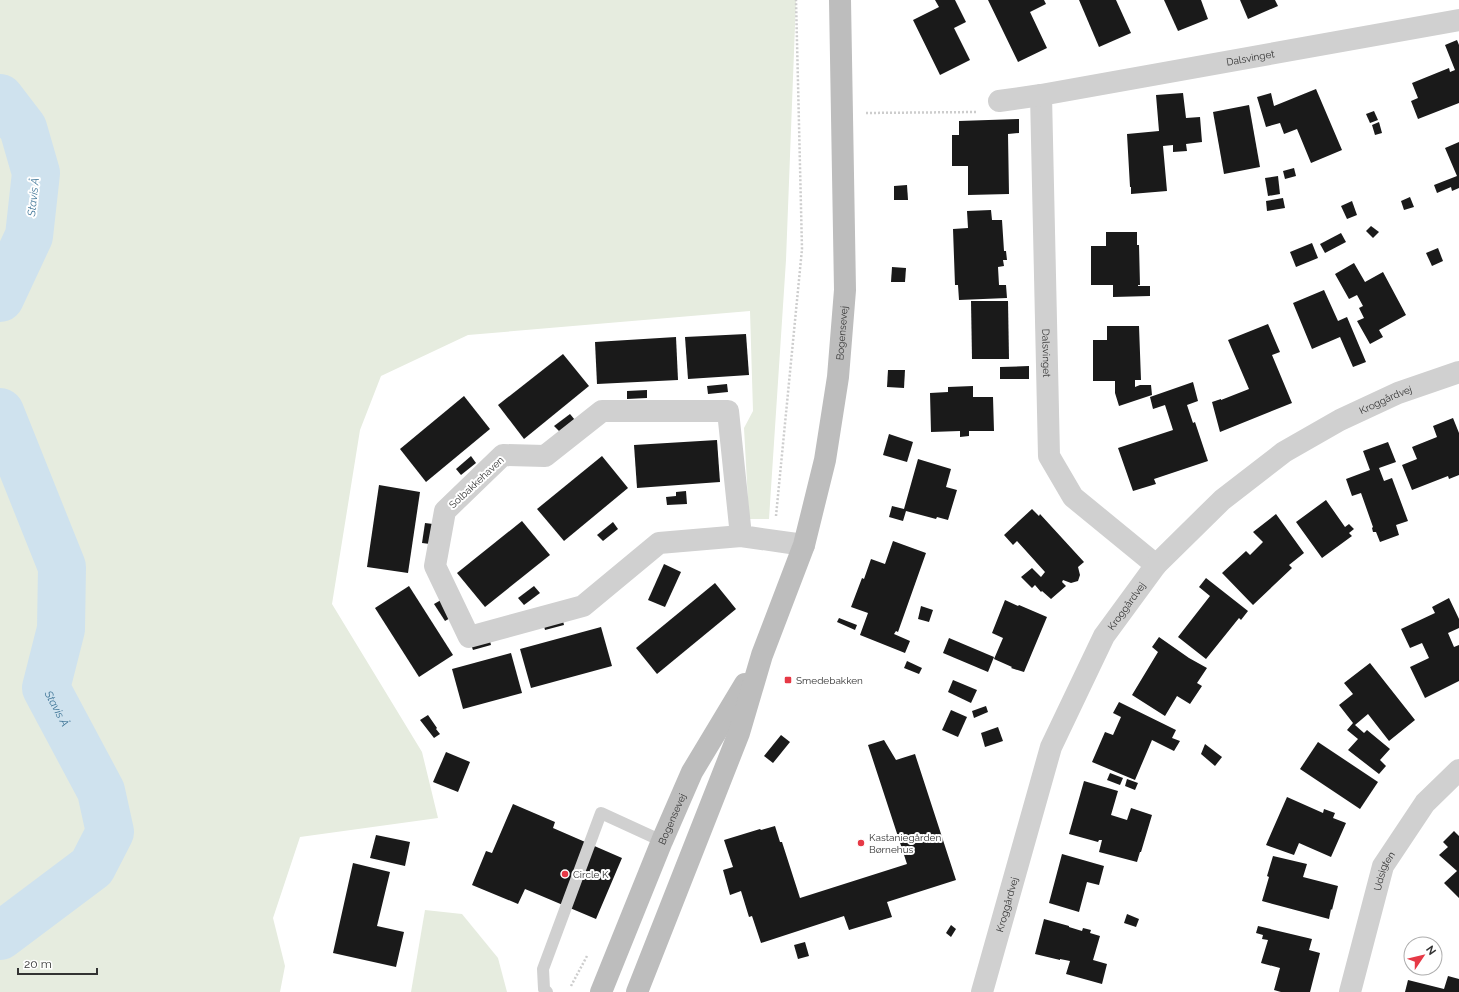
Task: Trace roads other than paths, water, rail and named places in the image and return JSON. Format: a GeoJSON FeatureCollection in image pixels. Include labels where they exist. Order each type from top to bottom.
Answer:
{"type":"FeatureCollection","features":[{"type":"Feature","properties":{"kind":"main road","name":"Bogensevej"},"geometry":{"type":"LineString","coordinates":[[637,992],[739,733],[762,655],[804,545],[825,460],[838,377],[846,290],[840,0]]}},
{"type":"Feature","properties":{"kind":"main road","name":"Bogensevej"},"geometry":{"type":"LineString","coordinates":[[601,992],[662,841],[692,772],[762,655]]}},
{"type":"Feature","properties":{"kind":"street","name":"Dalsvinget"},"geometry":{"type":"LineString","coordinates":[[999,101],[1041,95],[1459,20]]}},
{"type":"Feature","properties":{"kind":"street","name":"Dalsvinget"},"geometry":{"type":"LineString","coordinates":[[1041,95],[1049,456],[1073,497],[1156,565]]}},
{"type":"Feature","properties":{"kind":"street","name":"Kroggårdvej"},"geometry":{"type":"LineString","coordinates":[[982,992],[1051,748],[1104,636],[1156,565],[1222,500],[1284,452],[1347,416],[1398,393],[1459,372]]}},
{"type":"Feature","properties":{"kind":"street","name":"Solbakkehaven"},"geometry":{"type":"LineString","coordinates":[[741,536],[728,412],[602,411],[545,456],[504,455],[446,510],[435,566],[469,637],[583,606],[659,543],[741,536],[804,545]]}},
{"type":"Feature","properties":{"kind":"street","name":"Udsigten"},"geometry":{"type":"LineString","coordinates":[[1350,992],[1383,866],[1425,803],[1459,770]]}},
{"type":"Feature","properties":{"kind":"lane"},"geometry":{"type":"LineString","coordinates":[[547,992],[544,989],[543,969],[600,814],[662,841]]}},
{"type":"Feature","properties":{"kind":"waterway","name":"Stavis Å"},"geometry":{"type":"LineString","coordinates":[[0,98],[23,128],[36,173],[29,236],[0,298]]}},
{"type":"Feature","properties":{"kind":"waterway","name":"Stavis Å"},"geometry":{"type":"LineString","coordinates":[[0,412],[62,567],[61,629],[46,688],[101,791],[110,832],[92,867],[0,936]]}},
{"type":"Feature","properties":{"kind":"place","name":"Smedebakken"},"geometry":{"type":"Point","coordinates":[788,680]}},
{"type":"Feature","properties":{"kind":"place","name":"Kastaniegården Børnehus"},"geometry":{"type":"Point","coordinates":[861,843]}},
{"type":"Feature","properties":{"kind":"place","name":"Circle K"},"geometry":{"type":"Point","coordinates":[565,874]}}]}
